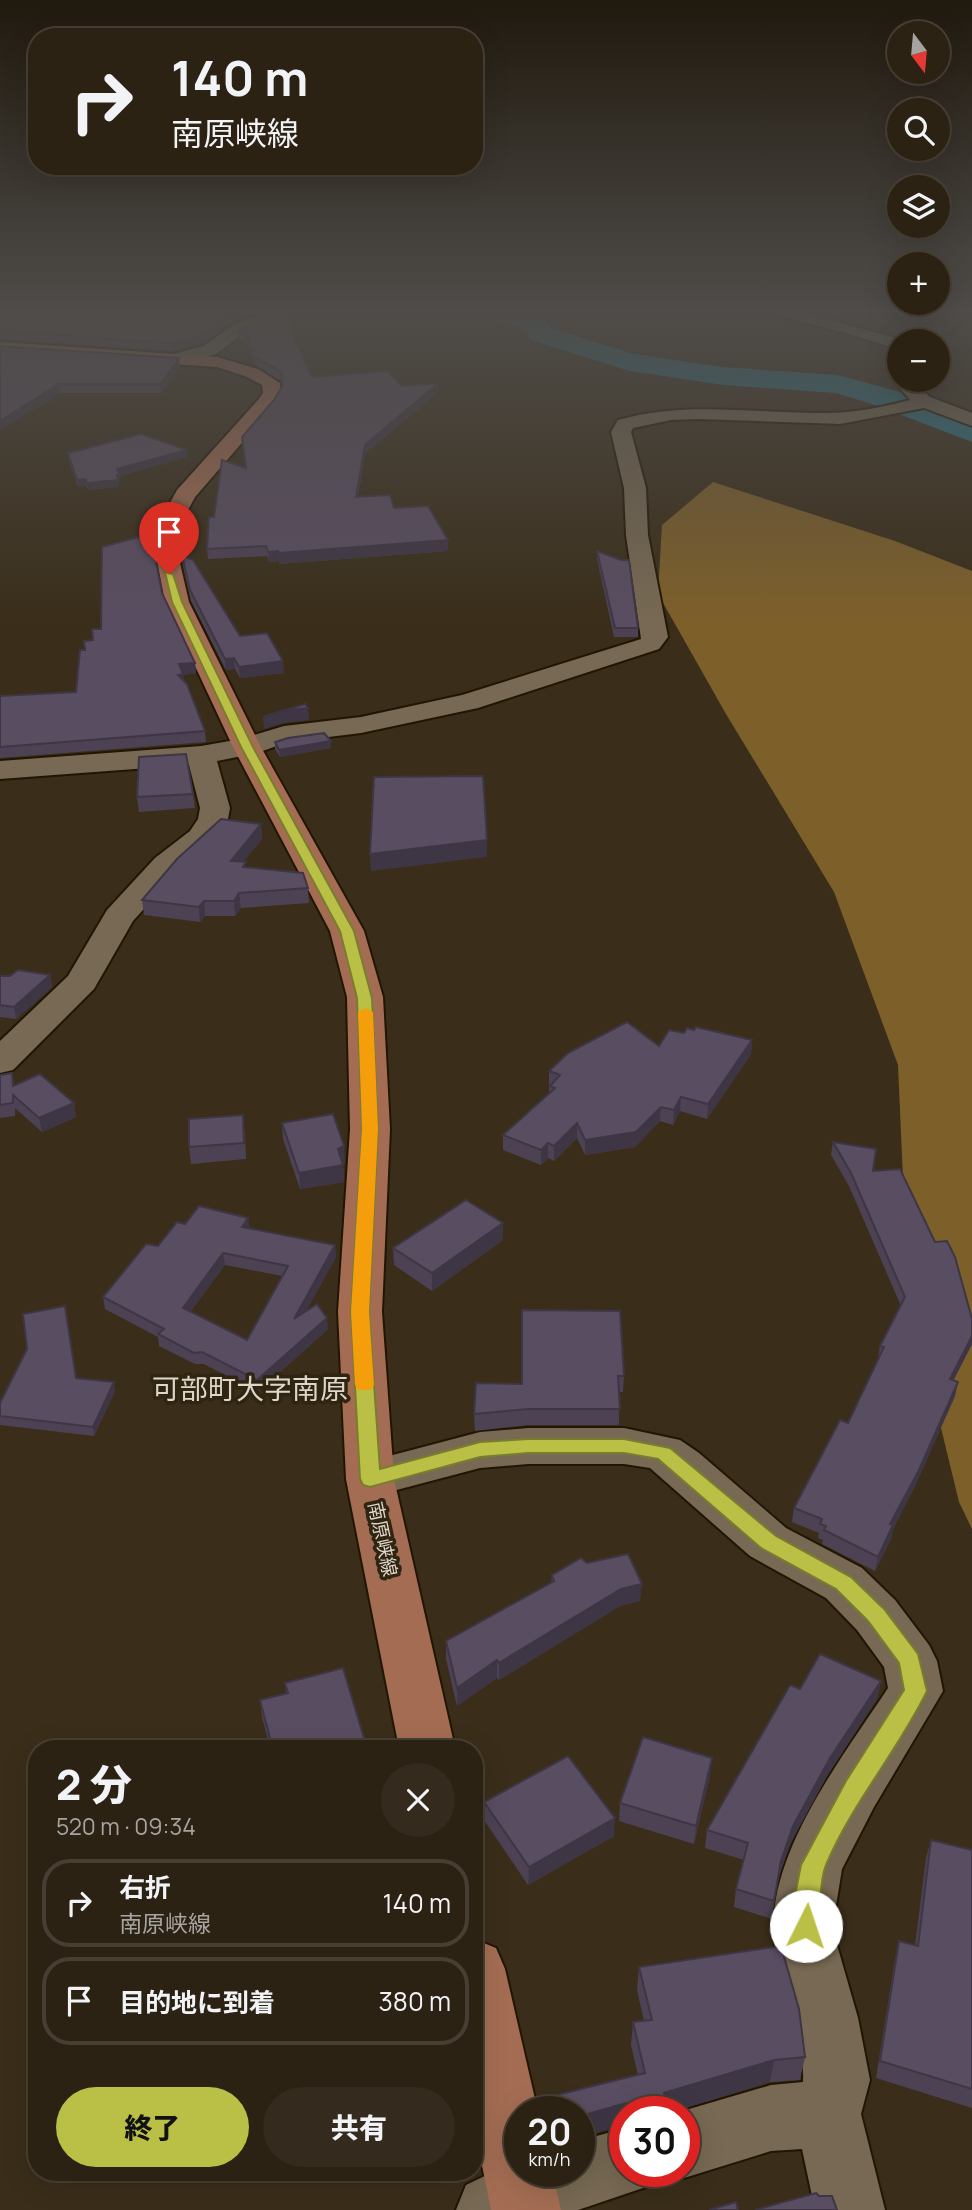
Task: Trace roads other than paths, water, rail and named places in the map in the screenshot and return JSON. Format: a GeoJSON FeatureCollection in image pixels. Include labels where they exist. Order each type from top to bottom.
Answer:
{"type":"FeatureCollection","features":[{"type":"Feature","properties":{"kind":"main road","name":"南原峡線"},"geometry":{"type":"LineString","coordinates":[[253,415],[185,495],[169,524],[166,550],[169,574],[177,602],[247,747],[347,931],[365,998],[370,1129],[360,1312],[370,1479],[425,1740]]}},
{"type":"Feature","properties":{"kind":"main road"},"geometry":{"type":"LineString","coordinates":[[483,2025],[512,2204]]}},
{"type":"Feature","properties":{"kind":"street"},"geometry":{"type":"LineString","coordinates":[[0,771],[201,755],[247,747],[284,734],[361,725],[468,702],[650,644],[654,637],[637,535],[635,488],[621,432],[625,424],[681,415]]}},
{"type":"Feature","properties":{"kind":"street"},"geometry":{"type":"LineString","coordinates":[[687,415],[829,419],[852,415]]}},
{"type":"Feature","properties":{"kind":"street"},"geometry":{"type":"LineString","coordinates":[[953,415],[972,420]]}},
{"type":"Feature","properties":{"kind":"street"},"geometry":{"type":"LineString","coordinates":[[0,1062],[82,982],[119,917],[166,865],[202,837],[213,819],[215,807],[201,755]]}},
{"type":"Feature","properties":{"kind":"street"},"geometry":{"type":"LineString","coordinates":[[370,1479],[480,1450],[528,1446],[624,1446],[663,1453],[768,1542],[844,1583],[876,1615],[910,1661],[916,1691],[854,1788],[813,1865],[806,1906],[806,1945],[826,2018],[837,2080],[828,2114],[850,2210]]}},
{"type":"Feature","properties":{"kind":"street"},"geometry":{"type":"LineString","coordinates":[[700,2139],[771,2118],[828,2114]]}},
{"type":"Feature","properties":{"kind":"street"},"geometry":{"type":"LineString","coordinates":[[512,2204],[609,2168]]}},
{"type":"Feature","properties":{"kind":"waterway"},"geometry":{"type":"LineString","coordinates":[[930,415],[972,432]]}},
{"type":"Feature","properties":{"kind":"district","name":"可部町大字南原"},"geometry":{"type":"Point","coordinates":[250,1389]}}]}
